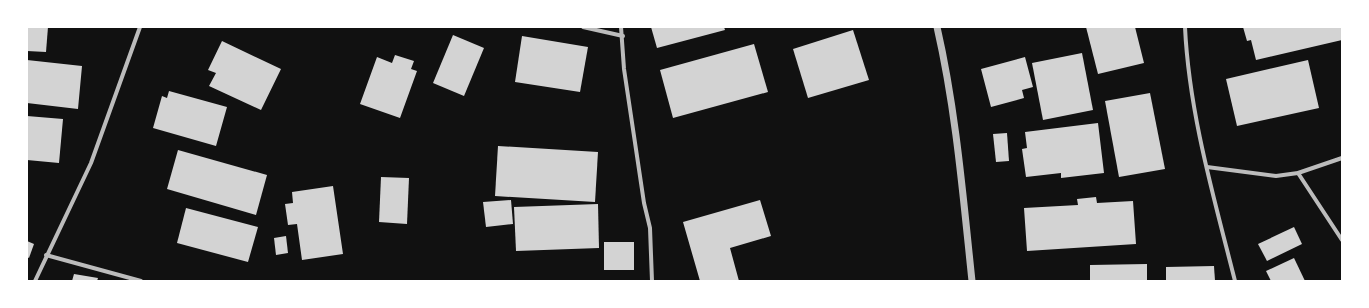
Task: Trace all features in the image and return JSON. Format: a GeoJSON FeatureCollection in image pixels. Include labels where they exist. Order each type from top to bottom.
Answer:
{"type":"FeatureCollection","features":[{"type":"Feature","properties":{"kind":"street"},"geometry":{"type":"LineString","coordinates":[[35,281],[46,255],[91,163],[140,27]]}},
{"type":"Feature","properties":{"kind":"street"},"geometry":{"type":"LineString","coordinates":[[583,27],[623,36]]}},
{"type":"Feature","properties":{"kind":"street"},"geometry":{"type":"LineString","coordinates":[[621,27],[623,36],[624,69],[644,203],[650,228],[652,281]]}},
{"type":"Feature","properties":{"kind":"street"},"geometry":{"type":"LineString","coordinates":[[937,27],[944,60],[960,176],[972,281]]}},
{"type":"Feature","properties":{"kind":"street"},"geometry":{"type":"LineString","coordinates":[[1185,27],[1186,52],[1194,105],[1207,168],[1234,281]]}},
{"type":"Feature","properties":{"kind":"street"},"geometry":{"type":"LineString","coordinates":[[1207,168],[1276,176],[1298,172],[1342,158]]}},
{"type":"Feature","properties":{"kind":"street"},"geometry":{"type":"LineString","coordinates":[[1298,172],[1342,240]]}},
{"type":"Feature","properties":{"kind":"street"},"geometry":{"type":"LineString","coordinates":[[46,255],[141,281]]}},
{"type":"Feature","properties":{"kind":"building"},"geometry":{"type":"Polygon","coordinates":[[[27,27],[48,27],[46,52],[27,51],[27,27]]]}},
{"type":"Feature","properties":{"kind":"building"},"geometry":{"type":"Polygon","coordinates":[[[651,27],[724,27],[725,30],[657,48],[651,27]]]}},
{"type":"Feature","properties":{"kind":"building"},"geometry":{"type":"Polygon","coordinates":[[[1086,27],[1135,27],[1144,63],[1098,74],[1086,27]]]}},
{"type":"Feature","properties":{"kind":"building"},"geometry":{"type":"Polygon","coordinates":[[[1243,27],[1342,27],[1342,40],[1256,60],[1251,40],[1247,41],[1243,27]]]}},
{"type":"Feature","properties":{"kind":"building"},"geometry":{"type":"Polygon","coordinates":[[[853,30],[869,80],[808,98],[793,49],[853,30]]]}},
{"type":"Feature","properties":{"kind":"building"},"geometry":{"type":"Polygon","coordinates":[[[453,35],[484,48],[464,96],[433,83],[453,35]]]}},
{"type":"Feature","properties":{"kind":"building"},"geometry":{"type":"Polygon","coordinates":[[[522,36],[588,47],[580,92],[515,82],[522,36]]]}},
{"type":"Feature","properties":{"kind":"building"},"geometry":{"type":"Polygon","coordinates":[[[222,41],[281,69],[261,110],[209,86],[216,73],[208,70],[222,41]]]}},
{"type":"Feature","properties":{"kind":"building"},"geometry":{"type":"Polygon","coordinates":[[[754,44],[768,92],[673,118],[660,70],[754,44]]]}},
{"type":"Feature","properties":{"kind":"building"},"geometry":{"type":"Polygon","coordinates":[[[1082,53],[1093,110],[1043,120],[1032,63],[1082,53]]]}},
{"type":"Feature","properties":{"kind":"building"},"geometry":{"type":"Polygon","coordinates":[[[395,55],[414,61],[411,69],[417,71],[400,118],[360,104],[377,57],[392,63],[395,55]]]}},
{"type":"Feature","properties":{"kind":"building"},"geometry":{"type":"Polygon","coordinates":[[[1025,57],[1033,87],[1022,90],[1024,98],[991,107],[981,69],[1025,57]]]}},
{"type":"Feature","properties":{"kind":"building"},"geometry":{"type":"Polygon","coordinates":[[[27,60],[82,66],[78,109],[27,103],[27,60]]]}},
{"type":"Feature","properties":{"kind":"building"},"geometry":{"type":"Polygon","coordinates":[[[1308,60],[1319,108],[1237,126],[1226,79],[1308,60]]]}},
{"type":"Feature","properties":{"kind":"building"},"geometry":{"type":"Polygon","coordinates":[[[169,91],[227,107],[216,146],[153,128],[162,96],[167,98],[169,91]]]}},
{"type":"Feature","properties":{"kind":"building"},"geometry":{"type":"Polygon","coordinates":[[[1150,93],[1165,169],[1119,177],[1105,101],[1150,93]]]}},
{"type":"Feature","properties":{"kind":"building"},"geometry":{"type":"Polygon","coordinates":[[[27,116],[63,119],[59,163],[27,160],[27,116]]]}},
{"type":"Feature","properties":{"kind":"building"},"geometry":{"type":"Polygon","coordinates":[[[1098,123],[1104,173],[1061,178],[1061,173],[1026,177],[1022,149],[1027,148],[1025,132],[1098,123]]]}},
{"type":"Feature","properties":{"kind":"building"},"geometry":{"type":"Polygon","coordinates":[[[1007,133],[1009,161],[996,162],[993,134],[1007,133]]]}},
{"type":"Feature","properties":{"kind":"building"},"geometry":{"type":"Polygon","coordinates":[[[498,146],[598,152],[595,202],[495,196],[498,146]]]}},
{"type":"Feature","properties":{"kind":"building"},"geometry":{"type":"Polygon","coordinates":[[[178,150],[267,175],[256,215],[167,189],[178,150]]]}},
{"type":"Feature","properties":{"kind":"building"},"geometry":{"type":"Polygon","coordinates":[[[381,177],[409,178],[407,224],[379,222],[381,177]]]}},
{"type":"Feature","properties":{"kind":"building"},"geometry":{"type":"Polygon","coordinates":[[[333,186],[343,254],[302,260],[297,224],[288,225],[285,204],[293,203],[292,192],[333,186]]]}},
{"type":"Feature","properties":{"kind":"building"},"geometry":{"type":"Polygon","coordinates":[[[1096,197],[1097,203],[1133,201],[1136,244],[1027,251],[1024,208],[1078,205],[1077,199],[1096,197]]]}},
{"type":"Feature","properties":{"kind":"building"},"geometry":{"type":"Polygon","coordinates":[[[511,200],[513,224],[486,227],[483,202],[511,200]]]}},
{"type":"Feature","properties":{"kind":"building"},"geometry":{"type":"Polygon","coordinates":[[[760,200],[771,236],[730,248],[739,281],[700,281],[683,222],[760,200]]]}},
{"type":"Feature","properties":{"kind":"building"},"geometry":{"type":"Polygon","coordinates":[[[598,204],[599,248],[516,251],[514,207],[598,204]]]}},
{"type":"Feature","properties":{"kind":"building"},"geometry":{"type":"Polygon","coordinates":[[[186,208],[258,227],[248,262],[177,243],[186,208]]]}},
{"type":"Feature","properties":{"kind":"building"},"geometry":{"type":"Polygon","coordinates":[[[1294,227],[1302,244],[1267,261],[1258,244],[1294,227]]]}},
{"type":"Feature","properties":{"kind":"building"},"geometry":{"type":"Polygon","coordinates":[[[286,236],[288,253],[276,255],[274,238],[286,236]]]}},
{"type":"Feature","properties":{"kind":"building"},"geometry":{"type":"Polygon","coordinates":[[[27,241],[34,244],[29,258],[27,257],[27,241]]]}},
{"type":"Feature","properties":{"kind":"building"},"geometry":{"type":"Polygon","coordinates":[[[604,242],[634,242],[634,270],[604,270],[604,242]]]}},
{"type":"Feature","properties":{"kind":"building"},"geometry":{"type":"Polygon","coordinates":[[[1294,258],[1305,281],[1271,281],[1266,271],[1294,258]]]}},
{"type":"Feature","properties":{"kind":"building"},"geometry":{"type":"Polygon","coordinates":[[[1147,264],[1147,281],[1090,281],[1090,265],[1147,264]]]}},
{"type":"Feature","properties":{"kind":"building"},"geometry":{"type":"Polygon","coordinates":[[[1214,266],[1215,281],[1166,281],[1166,267],[1214,266]]]}},
{"type":"Feature","properties":{"kind":"building"},"geometry":{"type":"Polygon","coordinates":[[[74,274],[98,278],[97,281],[72,281],[74,274]]]}}]}
